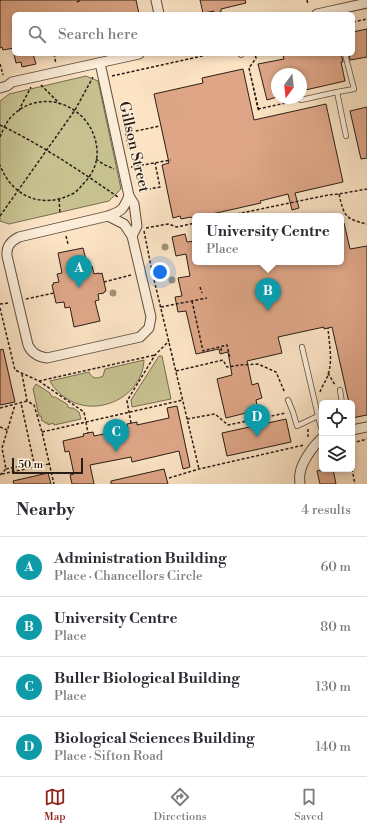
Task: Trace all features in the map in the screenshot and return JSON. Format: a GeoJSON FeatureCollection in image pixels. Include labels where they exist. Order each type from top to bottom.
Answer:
{"type":"FeatureCollection","features":[{"type":"Feature","properties":{"kind":"street"},"geometry":{"type":"LineString","coordinates":[[156,0],[159,12]]}},
{"type":"Feature","properties":{"kind":"street"},"geometry":{"type":"LineString","coordinates":[[335,12],[367,2]]}},
{"type":"Feature","properties":{"kind":"street"},"geometry":{"type":"LineString","coordinates":[[1,79],[12,82],[130,56]]}},
{"type":"Feature","properties":{"kind":"street","name":"Gillson Street"},"geometry":{"type":"LineString","coordinates":[[100,63],[116,135],[134,204],[136,226],[132,236]]}},
{"type":"Feature","properties":{"kind":"street"},"geometry":{"type":"LineString","coordinates":[[0,88],[7,86],[12,82]]}},
{"type":"Feature","properties":{"kind":"street"},"geometry":{"type":"LineString","coordinates":[[108,216],[124,224],[132,236],[151,317],[150,328],[140,337],[47,358],[39,357],[30,349],[7,253],[9,244],[20,237],[108,216],[121,211],[131,197]]}},
{"type":"Feature","properties":{"kind":"street"},"geometry":{"type":"LineString","coordinates":[[355,429],[367,427]]}},
{"type":"Feature","properties":{"kind":"street"},"geometry":{"type":"LineString","coordinates":[[300,484],[300,474],[309,447],[319,441]]}},
{"type":"Feature","properties":{"kind":"lane"},"geometry":{"type":"LineString","coordinates":[[307,99],[354,89],[346,56]]}},
{"type":"Feature","properties":{"kind":"lane"},"geometry":{"type":"LineString","coordinates":[[337,92],[346,136]]}},
{"type":"Feature","properties":{"kind":"lane"},"geometry":{"type":"LineString","coordinates":[[302,347],[319,420]]}},
{"type":"Feature","properties":{"kind":"lane"},"geometry":{"type":"LineString","coordinates":[[340,390],[342,400]]}},
{"type":"Feature","properties":{"kind":"lane"},"geometry":{"type":"LineString","coordinates":[[288,400],[297,426],[318,416]]}},
{"type":"Feature","properties":{"kind":"path"},"geometry":{"type":"LineString","coordinates":[[77,2],[81,0]]}},
{"type":"Feature","properties":{"kind":"path"},"geometry":{"type":"LineString","coordinates":[[307,0],[308,5]]}},
{"type":"Feature","properties":{"kind":"path"},"geometry":{"type":"LineString","coordinates":[[355,22],[367,19]]}},
{"type":"Feature","properties":{"kind":"path"},"geometry":{"type":"LineString","coordinates":[[54,56],[56,64]]}},
{"type":"Feature","properties":{"kind":"path"},"geometry":{"type":"LineString","coordinates":[[112,76],[202,56]]}},
{"type":"Feature","properties":{"kind":"path"},"geometry":{"type":"LineString","coordinates":[[256,56],[256,58],[249,68],[258,108],[280,104]]}},
{"type":"Feature","properties":{"kind":"path"},"geometry":{"type":"LineString","coordinates":[[0,64],[1,79]]}},
{"type":"Feature","properties":{"kind":"path"},"geometry":{"type":"LineString","coordinates":[[0,216],[75,110],[93,77]]}},
{"type":"Feature","properties":{"kind":"path"},"geometry":{"type":"LineString","coordinates":[[40,84],[60,104]]}},
{"type":"Feature","properties":{"kind":"path"},"geometry":{"type":"LineString","coordinates":[[19,111],[32,86]]}},
{"type":"Feature","properties":{"kind":"path"},"geometry":{"type":"LineString","coordinates":[[0,137],[4,127],[12,116],[23,108],[35,103],[49,102],[60,104],[75,110],[86,120],[94,135],[97,151],[95,167],[90,178],[75,193],[59,199],[48,201],[37,200],[18,192],[3,174],[0,165]]}},
{"type":"Feature","properties":{"kind":"path"},"geometry":{"type":"LineString","coordinates":[[0,125],[12,130],[46,150],[90,178],[131,197],[160,187],[155,163]]}},
{"type":"Feature","properties":{"kind":"path"},"geometry":{"type":"LineString","coordinates":[[116,135],[160,126]]}},
{"type":"Feature","properties":{"kind":"path"},"geometry":{"type":"LineString","coordinates":[[241,213],[367,188]]}},
{"type":"Feature","properties":{"kind":"path"},"geometry":{"type":"LineString","coordinates":[[339,194],[342,209],[346,216],[367,224]]}},
{"type":"Feature","properties":{"kind":"path"},"geometry":{"type":"LineString","coordinates":[[59,199],[60,214]]}},
{"type":"Feature","properties":{"kind":"path"},"geometry":{"type":"LineString","coordinates":[[192,224],[178,227],[168,224],[144,228],[152,271],[199,469]]}},
{"type":"Feature","properties":{"kind":"path"},"geometry":{"type":"LineString","coordinates":[[66,236],[68,244]]}},
{"type":"Feature","properties":{"kind":"path"},"geometry":{"type":"LineString","coordinates":[[104,282],[141,273]]}},
{"type":"Feature","properties":{"kind":"path"},"geometry":{"type":"LineString","coordinates":[[200,287],[202,293]]}},
{"type":"Feature","properties":{"kind":"path"},"geometry":{"type":"LineString","coordinates":[[161,307],[207,298]]}},
{"type":"Feature","properties":{"kind":"path"},"geometry":{"type":"LineString","coordinates":[[192,300],[203,351],[227,345],[230,358]]}},
{"type":"Feature","properties":{"kind":"path"},"geometry":{"type":"LineString","coordinates":[[0,308],[15,370],[39,381],[84,412],[88,433]]}},
{"type":"Feature","properties":{"kind":"path"},"geometry":{"type":"LineString","coordinates":[[319,393],[330,367],[331,350],[328,328]]}},
{"type":"Feature","properties":{"kind":"path"},"geometry":{"type":"LineString","coordinates":[[131,423],[127,401],[155,355],[169,341]]}},
{"type":"Feature","properties":{"kind":"path"},"geometry":{"type":"LineString","coordinates":[[220,347],[222,354]]}},
{"type":"Feature","properties":{"kind":"path"},"geometry":{"type":"LineString","coordinates":[[39,381],[155,355]]}},
{"type":"Feature","properties":{"kind":"path"},"geometry":{"type":"LineString","coordinates":[[175,371],[223,360],[227,367],[258,364],[276,372],[288,400]]}},
{"type":"Feature","properties":{"kind":"path"},"geometry":{"type":"LineString","coordinates":[[328,373],[336,387],[340,390]]}},
{"type":"Feature","properties":{"kind":"path"},"geometry":{"type":"LineString","coordinates":[[22,374],[27,401]]}},
{"type":"Feature","properties":{"kind":"path"},"geometry":{"type":"LineString","coordinates":[[42,432],[183,400]]}},
{"type":"Feature","properties":{"kind":"path"},"geometry":{"type":"LineString","coordinates":[[0,408],[27,401],[34,405],[54,484]]}},
{"type":"Feature","properties":{"kind":"path"},"geometry":{"type":"LineString","coordinates":[[0,475],[6,469],[34,463],[21,403]]}},
{"type":"Feature","properties":{"kind":"path"},"geometry":{"type":"LineString","coordinates":[[6,469],[1,448],[15,405]]}},
{"type":"Feature","properties":{"kind":"path"},"geometry":{"type":"LineString","coordinates":[[187,419],[215,414],[228,425],[293,412]]}},
{"type":"Feature","properties":{"kind":"path"},"geometry":{"type":"LineString","coordinates":[[0,427],[7,430]]}},
{"type":"Feature","properties":{"kind":"path"},"geometry":{"type":"LineString","coordinates":[[308,438],[319,440]]}},
{"type":"Feature","properties":{"kind":"path"},"geometry":{"type":"LineString","coordinates":[[355,442],[367,439]]}},
{"type":"Feature","properties":{"kind":"path"},"geometry":{"type":"LineString","coordinates":[[169,478],[199,469],[309,447]]}},
{"type":"Feature","properties":{"kind":"path"},"geometry":{"type":"LineString","coordinates":[[0,475],[50,464]]}},
{"type":"Feature","properties":{"kind":"path"},"geometry":{"type":"LineString","coordinates":[[353,472],[355,484]]}},
{"type":"Feature","properties":{"kind":"shaded area"},"geometry":{"type":"Polygon","coordinates":[[[86,76],[98,81],[121,189],[109,201],[9,224],[0,221],[0,101],[9,94],[86,76]]]}},
{"type":"Feature","properties":{"kind":"shaded area"},"geometry":{"type":"Polygon","coordinates":[[[159,356],[162,356],[171,399],[132,407],[131,400],[159,356]]]}},
{"type":"Feature","properties":{"kind":"shaded area"},"geometry":{"type":"Polygon","coordinates":[[[144,360],[141,373],[127,394],[104,405],[92,406],[79,404],[67,399],[55,389],[50,381],[89,372],[93,377],[99,378],[103,376],[105,369],[144,360]]]}},
{"type":"Feature","properties":{"kind":"shaded area"},"geometry":{"type":"Polygon","coordinates":[[[36,384],[50,393],[51,396],[79,412],[81,419],[54,425],[53,423],[48,425],[48,423],[42,421],[41,416],[39,416],[33,389],[36,384]]]}},
{"type":"Feature","properties":{"kind":"building"},"geometry":{"type":"Polygon","coordinates":[[[0,0],[136,0],[139,12],[12,12],[12,48],[3,50],[2,47],[0,48],[0,0]]]}},
{"type":"Feature","properties":{"kind":"building"},"geometry":{"type":"Polygon","coordinates":[[[200,0],[245,0],[246,3],[221,9],[221,12],[203,12],[200,0]]]}},
{"type":"Feature","properties":{"kind":"building"},"geometry":{"type":"Polygon","coordinates":[[[367,29],[367,57],[350,60],[349,56],[355,56],[355,32],[367,29]]]}},
{"type":"Feature","properties":{"kind":"building"},"geometry":{"type":"Polygon","coordinates":[[[14,56],[34,56],[36,64],[22,67],[21,62],[16,63],[14,56]]]}},
{"type":"Feature","properties":{"kind":"building"},"geometry":{"type":"Polygon","coordinates":[[[283,56],[342,56],[343,62],[341,62],[345,81],[307,90],[307,68],[271,68],[271,99],[267,100],[258,64],[284,59],[283,56]]]}},
{"type":"Feature","properties":{"kind":"building"},"geometry":{"type":"Polygon","coordinates":[[[243,69],[254,120],[326,104],[343,182],[295,193],[299,208],[292,210],[288,194],[260,201],[261,203],[216,213],[192,213],[192,218],[181,219],[180,216],[173,218],[162,165],[169,163],[154,94],[203,83],[202,78],[243,69]]]}},
{"type":"Feature","properties":{"kind":"building"},"geometry":{"type":"Polygon","coordinates":[[[367,107],[367,158],[361,159],[350,111],[367,107]]]}},
{"type":"Feature","properties":{"kind":"building"},"geometry":{"type":"Polygon","coordinates":[[[344,223],[350,249],[367,246],[367,415],[355,417],[355,400],[348,400],[332,327],[324,329],[324,327],[278,337],[282,353],[247,361],[252,385],[258,383],[262,398],[256,400],[258,410],[226,418],[217,379],[232,375],[228,352],[220,354],[219,349],[196,354],[186,311],[178,312],[175,297],[182,296],[178,278],[190,276],[186,254],[176,256],[172,237],[185,234],[187,242],[192,241],[192,265],[344,265],[344,223]]]}},
{"type":"Feature","properties":{"kind":"building"},"geometry":{"type":"Polygon","coordinates":[[[83,248],[88,267],[92,266],[94,274],[102,273],[106,291],[98,294],[99,300],[95,301],[100,321],[74,327],[70,307],[65,308],[64,302],[56,303],[52,285],[54,284],[53,283],[59,282],[57,274],[62,273],[58,253],[83,248]]]}},
{"type":"Feature","properties":{"kind":"building"},"geometry":{"type":"Polygon","coordinates":[[[3,349],[15,402],[0,405],[0,350],[3,349]]]}},
{"type":"Feature","properties":{"kind":"building"},"geometry":{"type":"Polygon","coordinates":[[[177,406],[190,467],[183,469],[179,451],[132,462],[131,457],[90,465],[94,484],[72,484],[70,475],[74,474],[69,451],[65,452],[63,441],[84,436],[83,434],[93,432],[94,436],[128,429],[127,424],[137,422],[137,425],[169,418],[167,408],[177,406]]]}},
{"type":"Feature","properties":{"kind":"building"},"geometry":{"type":"Polygon","coordinates":[[[286,419],[291,442],[227,456],[222,433],[286,419]]]}},
{"type":"Feature","properties":{"kind":"building"},"geometry":{"type":"Polygon","coordinates":[[[164,469],[168,484],[111,484],[111,481],[164,469]]]}},
{"type":"Feature","properties":{"kind":"building"},"geometry":{"type":"Polygon","coordinates":[[[317,471],[334,472],[336,484],[320,484],[317,471]]]}},
{"type":"Feature","properties":{"kind":"building"},"geometry":{"type":"Polygon","coordinates":[[[48,473],[51,484],[14,484],[13,481],[48,473]]]}},
{"type":"Feature","properties":{"kind":"place","name":"Administration Building"},"geometry":{"type":"Point","coordinates":[79,288]}},
{"type":"Feature","properties":{"kind":"place","name":"University Centre"},"geometry":{"type":"Point","coordinates":[268,311]}},
{"type":"Feature","properties":{"kind":"place","name":"Biological Sciences Building"},"geometry":{"type":"Point","coordinates":[257,437]}},
{"type":"Feature","properties":{"kind":"place","name":"Buller Biological Building"},"geometry":{"type":"Point","coordinates":[116,452]}}]}
